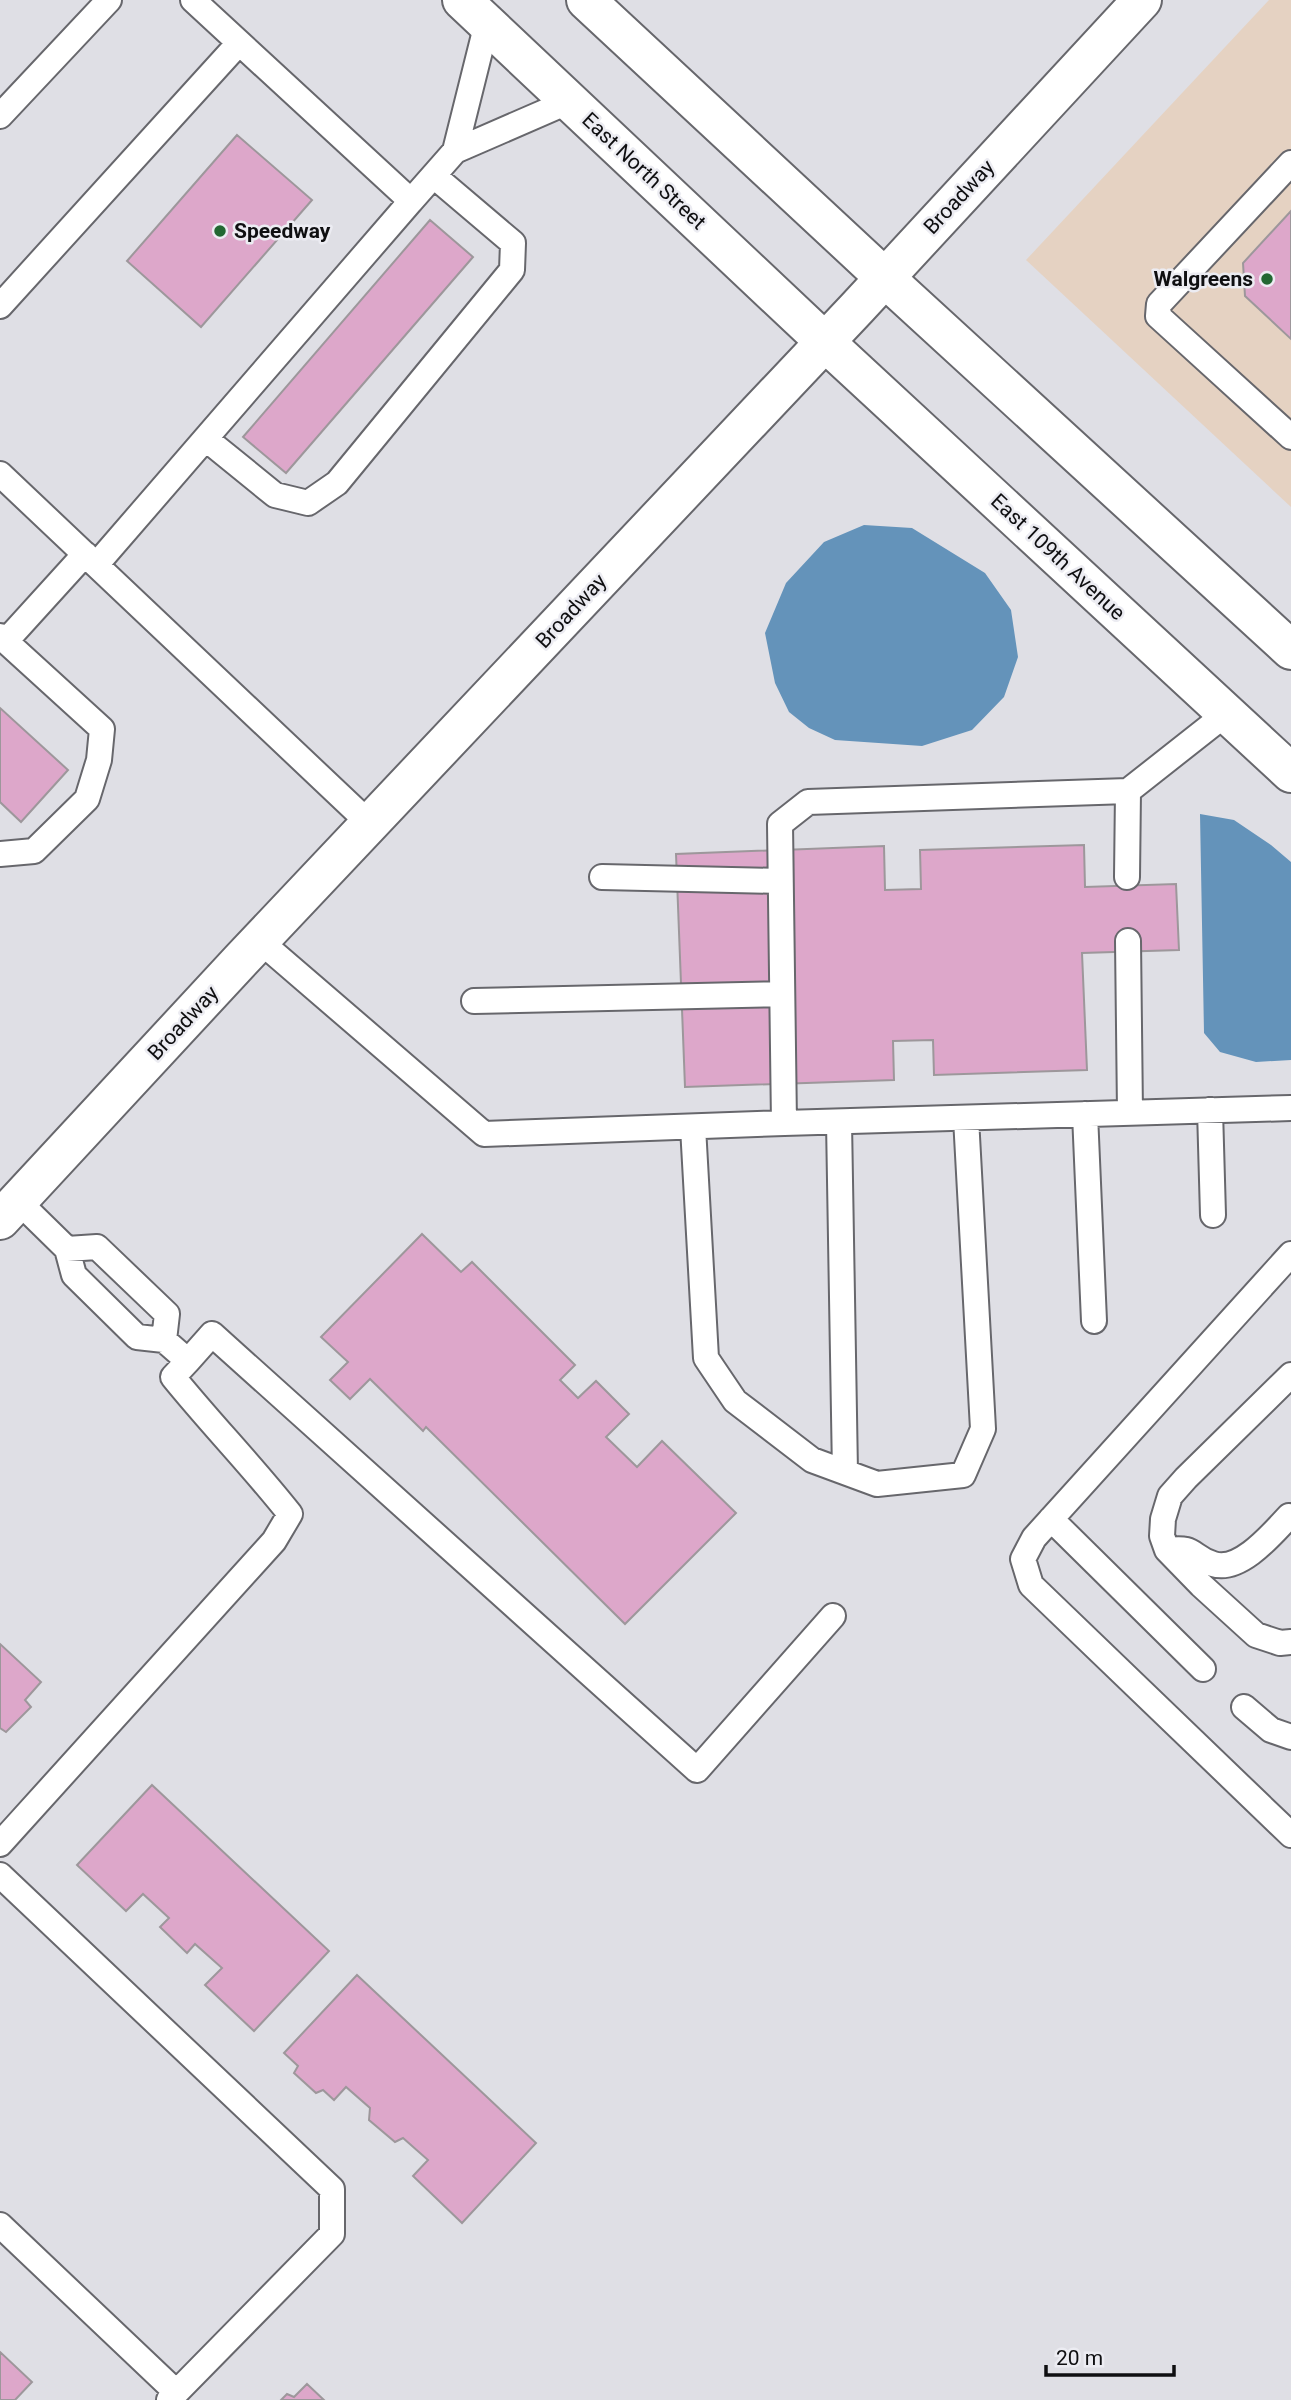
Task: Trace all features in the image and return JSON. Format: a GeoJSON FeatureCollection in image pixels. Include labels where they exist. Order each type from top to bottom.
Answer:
{"type":"FeatureCollection","features":[{"type":"Feature","properties":{"kind":"main road"},"geometry":{"type":"LineString","coordinates":[[586,0],[884,278],[1290,648]]}},
{"type":"Feature","properties":{"kind":"main road","name":"Broadway"},"geometry":{"type":"LineString","coordinates":[[9,1211],[825,342],[1142,0]]}},
{"type":"Feature","properties":{"kind":"main road","name":"East North Street"},"geometry":{"type":"LineString","coordinates":[[474,12],[825,342]]}},
{"type":"Feature","properties":{"kind":"main road","name":"East 109th Avenue"},"geometry":{"type":"LineString","coordinates":[[825,342],[1291,773]]}},
{"type":"Feature","properties":{"kind":"lane"},"geometry":{"type":"LineString","coordinates":[[0,116],[109,0]]}},
{"type":"Feature","properties":{"kind":"lane"},"geometry":{"type":"LineString","coordinates":[[193,0],[411,201]]}},
{"type":"Feature","properties":{"kind":"lane"},"geometry":{"type":"LineString","coordinates":[[455,151],[474,12]]}},
{"type":"Feature","properties":{"kind":"lane"},"geometry":{"type":"LineString","coordinates":[[0,306],[239,43]]}},
{"type":"Feature","properties":{"kind":"lane"},"geometry":{"type":"LineString","coordinates":[[0,854],[34,851],[87,799],[99,761],[102,729],[3,638],[90,560],[206,439],[455,151],[570,101]]}},
{"type":"Feature","properties":{"kind":"lane"},"geometry":{"type":"LineString","coordinates":[[1291,163],[1159,304],[1158,316],[1291,437]]}},
{"type":"Feature","properties":{"kind":"lane"},"geometry":{"type":"LineString","coordinates":[[206,439],[275,495],[308,503],[337,483],[512,270],[513,243],[434,176]]}},
{"type":"Feature","properties":{"kind":"lane"},"geometry":{"type":"LineString","coordinates":[[0,474],[370,824]]}},
{"type":"Feature","properties":{"kind":"lane"},"geometry":{"type":"LineString","coordinates":[[784,1122],[780,824],[808,802],[1128,791],[1227,713]]}},
{"type":"Feature","properties":{"kind":"lane"},"geometry":{"type":"LineString","coordinates":[[1127,877],[1128,791]]}},
{"type":"Feature","properties":{"kind":"lane"},"geometry":{"type":"LineString","coordinates":[[602,877],[780,881]]}},
{"type":"Feature","properties":{"kind":"lane"},"geometry":{"type":"LineString","coordinates":[[260,941],[484,1134],[784,1122],[1291,1108]]}},
{"type":"Feature","properties":{"kind":"lane"},"geometry":{"type":"LineString","coordinates":[[1128,941],[1130,1112]]}},
{"type":"Feature","properties":{"kind":"lane"},"geometry":{"type":"LineString","coordinates":[[474,1001],[782,994]]}},
{"type":"Feature","properties":{"kind":"lane"},"geometry":{"type":"LineString","coordinates":[[1210,1110],[1213,1215]]}},
{"type":"Feature","properties":{"kind":"lane"},"geometry":{"type":"LineString","coordinates":[[1085,1114],[1094,1321]]}},
{"type":"Feature","properties":{"kind":"lane"},"geometry":{"type":"LineString","coordinates":[[692,1127],[706,1358],[735,1401],[812,1460],[877,1484],[963,1475],[983,1429],[966,1118]]}},
{"type":"Feature","properties":{"kind":"lane"},"geometry":{"type":"LineString","coordinates":[[839,1122],[845,1472]]}},
{"type":"Feature","properties":{"kind":"lane"},"geometry":{"type":"LineString","coordinates":[[9,1211],[67,1249],[97,1247],[167,1314],[164,1340]]}},
{"type":"Feature","properties":{"kind":"lane"},"geometry":{"type":"LineString","coordinates":[[67,1249],[74,1275],[137,1337],[164,1340],[188,1360]]}},
{"type":"Feature","properties":{"kind":"lane"},"geometry":{"type":"LineString","coordinates":[[1291,1254],[1034,1538],[1024,1559],[1031,1585],[1291,1835]]}},
{"type":"Feature","properties":{"kind":"lane"},"geometry":{"type":"LineString","coordinates":[[0,1844],[274,1541],[290,1514],[173,1377],[212,1334],[697,1770],[833,1616]]}},
{"type":"Feature","properties":{"kind":"lane"},"geometry":{"type":"LineString","coordinates":[[1291,1375],[1186,1478],[1170,1496],[1163,1519],[1163,1536],[1167,1550],[1201,1585],[1256,1635],[1280,1643],[1291,1642]]}},
{"type":"Feature","properties":{"kind":"lane"},"geometry":{"type":"LineString","coordinates":[[1167,1550],[1186,1548],[1214,1565],[1232,1563],[1259,1548],[1289,1516]]}},
{"type":"Feature","properties":{"kind":"lane"},"geometry":{"type":"LineString","coordinates":[[1051,1519],[1203,1669]]}},
{"type":"Feature","properties":{"kind":"lane"},"geometry":{"type":"LineString","coordinates":[[1244,1707],[1271,1730],[1291,1737]]}},
{"type":"Feature","properties":{"kind":"lane"},"geometry":{"type":"LineString","coordinates":[[0,1875],[332,2189],[332,2234],[173,2396],[0,2225]]}},
{"type":"Feature","properties":{"kind":"shaded area"},"geometry":{"type":"Polygon","coordinates":[[[1269,0],[1291,0],[1291,507],[1026,260],[1269,0]]]}},
{"type":"Feature","properties":{"kind":"water"},"geometry":{"type":"Polygon","coordinates":[[[864,525],[912,528],[985,573],[1011,610],[1018,657],[1004,697],[972,730],[922,746],[835,740],[809,728],[789,712],[775,683],[765,633],[786,583],[824,542],[864,525]]]}},
{"type":"Feature","properties":{"kind":"water"},"geometry":{"type":"Polygon","coordinates":[[[1200,814],[1234,820],[1291,862],[1291,1060],[1256,1062],[1220,1052],[1204,1033],[1200,814]]]}},
{"type":"Feature","properties":{"kind":"building","name":"Speedway"},"geometry":{"type":"Polygon","coordinates":[[[237,135],[312,200],[201,327],[127,261],[237,135]]]}},
{"type":"Feature","properties":{"kind":"building","name":"Walgreens"},"geometry":{"type":"Polygon","coordinates":[[[1291,211],[1291,339],[1245,296],[1243,263],[1291,211]]]}},
{"type":"Feature","properties":{"kind":"building","name":"Speedway"},"geometry":{"type":"Polygon","coordinates":[[[430,220],[473,257],[286,473],[243,437],[430,220]]]}},
{"type":"Feature","properties":{"kind":"building"},"geometry":{"type":"Polygon","coordinates":[[[0,708],[68,770],[21,822],[0,802],[0,708]]]}},
{"type":"Feature","properties":{"kind":"building"},"geometry":{"type":"Polygon","coordinates":[[[1084,845],[1085,887],[1176,884],[1179,950],[1082,953],[1087,1070],[934,1075],[933,1040],[893,1041],[894,1080],[685,1087],[676,854],[884,846],[885,890],[921,889],[920,850],[1084,845]]]}},
{"type":"Feature","properties":{"kind":"building"},"geometry":{"type":"Polygon","coordinates":[[[422,1234],[461,1272],[472,1262],[575,1365],[560,1380],[578,1398],[596,1381],[629,1414],[606,1437],[637,1467],[662,1441],[736,1513],[625,1624],[426,1427],[423,1431],[370,1379],[350,1399],[330,1380],[348,1362],[321,1337],[422,1234]]]}},
{"type":"Feature","properties":{"kind":"building"},"geometry":{"type":"Polygon","coordinates":[[[0,1644],[41,1682],[25,1700],[31,1707],[6,1732],[0,1728],[0,1644]]]}},
{"type":"Feature","properties":{"kind":"building"},"geometry":{"type":"Polygon","coordinates":[[[152,1785],[329,1951],[254,2031],[205,1985],[222,1968],[195,1944],[187,1953],[160,1927],[169,1918],[143,1894],[126,1911],[77,1865],[152,1785]]]}},
{"type":"Feature","properties":{"kind":"building"},"geometry":{"type":"Polygon","coordinates":[[[357,1975],[536,2143],[462,2223],[413,2176],[428,2160],[403,2138],[395,2142],[369,2120],[370,2108],[346,2087],[334,2100],[323,2090],[316,2093],[294,2073],[298,2066],[284,2053],[357,1975]]]}},
{"type":"Feature","properties":{"kind":"building"},"geometry":{"type":"Polygon","coordinates":[[[0,2352],[32,2382],[15,2400],[0,2400],[0,2352]]]}},
{"type":"Feature","properties":{"kind":"building"},"geometry":{"type":"Polygon","coordinates":[[[307,2384],[324,2400],[281,2400],[287,2394],[294,2397],[307,2384]]]}},
{"type":"Feature","properties":{"kind":"place","name":"Speedway"},"geometry":{"type":"Point","coordinates":[220,231]}},
{"type":"Feature","properties":{"kind":"place","name":"Walgreens"},"geometry":{"type":"Point","coordinates":[1267,279]}}]}
